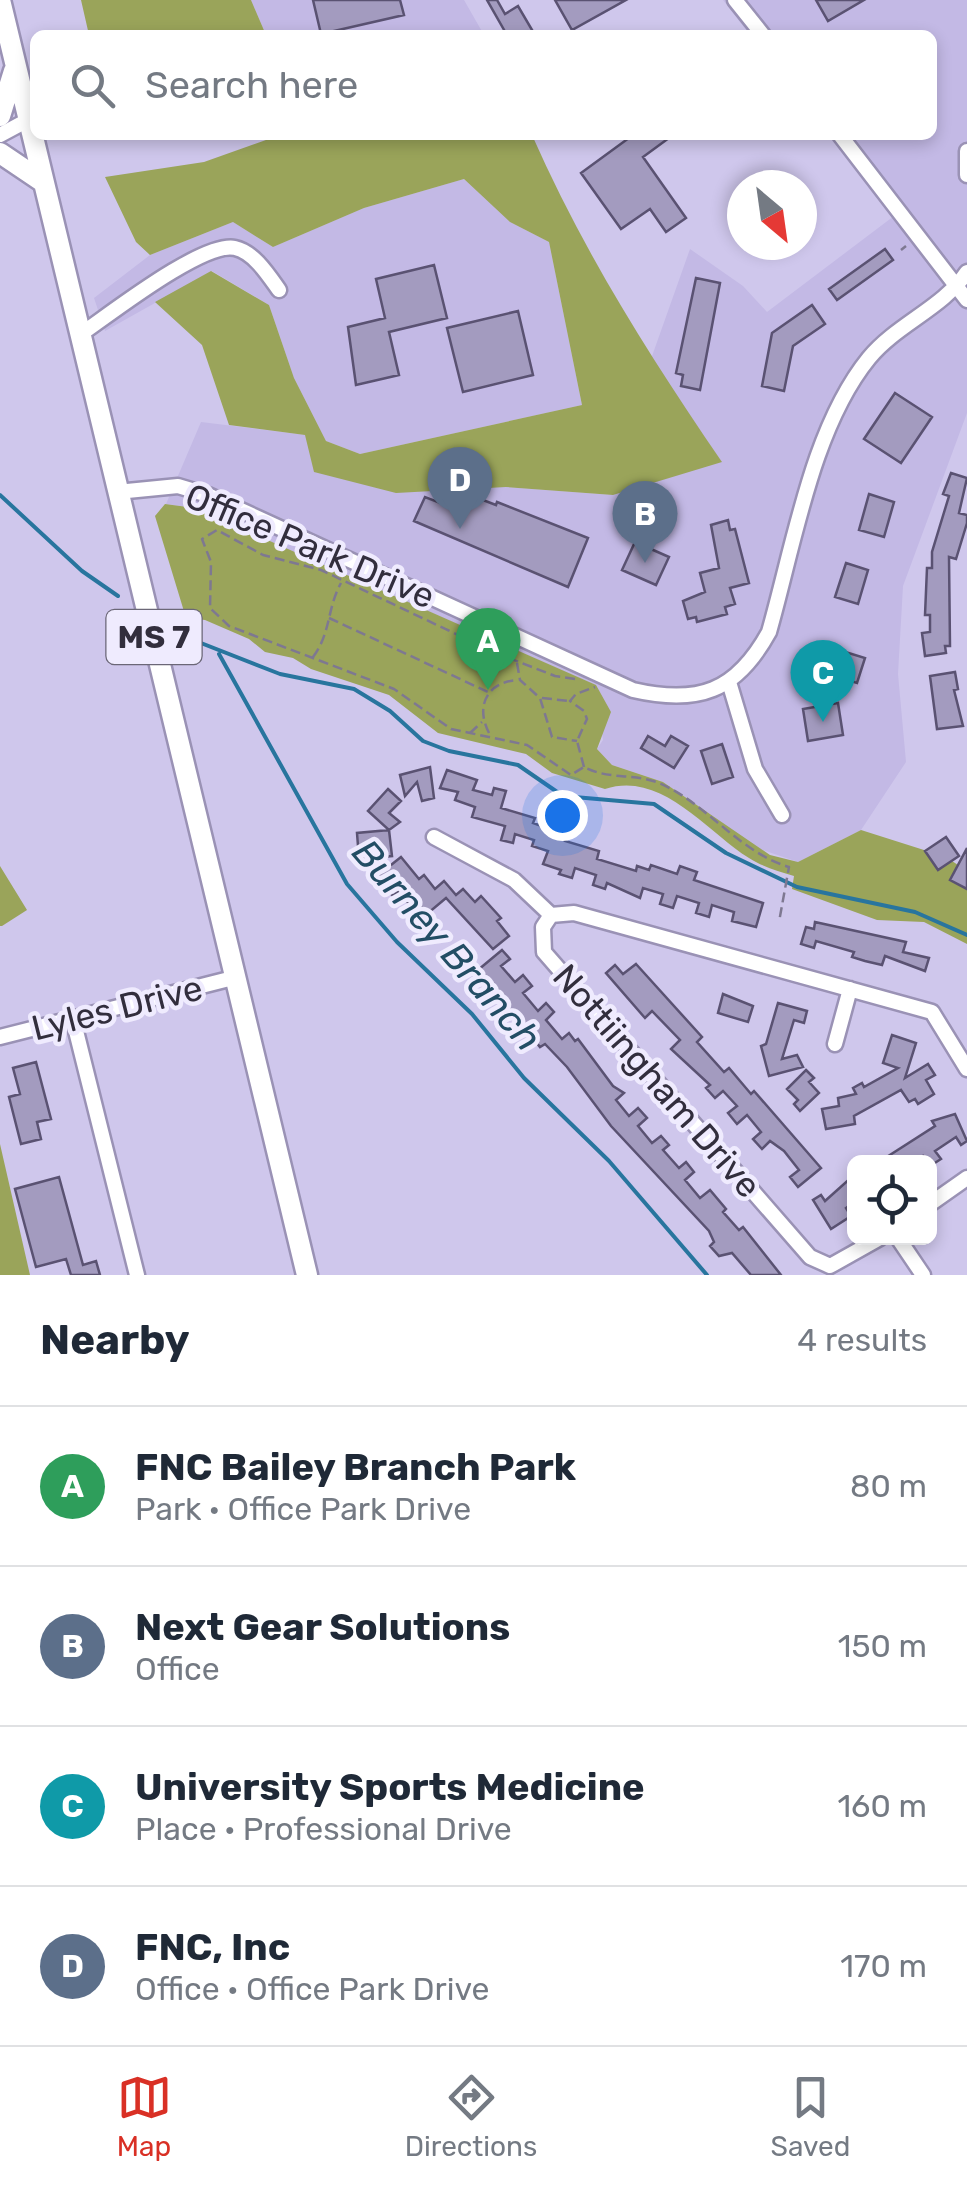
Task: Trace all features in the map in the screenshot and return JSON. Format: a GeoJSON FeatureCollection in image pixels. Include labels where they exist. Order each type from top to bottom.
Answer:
{"type":"FeatureCollection","features":[{"type":"Feature","properties":{"kind":"highway","name":"MS 7"},"geometry":{"type":"LineString","coordinates":[[0,0],[30,128]]}},
{"type":"Feature","properties":{"kind":"highway"},"geometry":{"type":"LineString","coordinates":[[0,116],[16,64]]}},
{"type":"Feature","properties":{"kind":"highway","name":"MS 7"},"geometry":{"type":"LineString","coordinates":[[33,140],[307,1275]]}},
{"type":"Feature","properties":{"kind":"highway"},"geometry":{"type":"LineString","coordinates":[[0,152],[43,182]]}},
{"type":"Feature","properties":{"kind":"street"},"geometry":{"type":"LineString","coordinates":[[736,0],[758,30]]}},
{"type":"Feature","properties":{"kind":"street"},"geometry":{"type":"LineString","coordinates":[[0,135],[28,120]]}},
{"type":"Feature","properties":{"kind":"street"},"geometry":{"type":"LineString","coordinates":[[844,140],[967,300]]}},
{"type":"Feature","properties":{"kind":"street"},"geometry":{"type":"LineString","coordinates":[[967,151],[967,175]]}},
{"type":"Feature","properties":{"kind":"street"},"geometry":{"type":"LineString","coordinates":[[80,334],[177,268],[218,250],[235,248],[250,256],[279,290]]}},
{"type":"Feature","properties":{"kind":"street"},"geometry":{"type":"LineString","coordinates":[[782,815],[754,769],[729,682],[754,660],[769,632],[822,450],[844,396],[879,347],[957,287],[967,272]]}},
{"type":"Feature","properties":{"kind":"street","name":"Office Park Drive"},"geometry":{"type":"LineString","coordinates":[[117,492],[178,486],[208,495],[632,690],[688,697],[729,682]]}},
{"type":"Feature","properties":{"kind":"street"},"geometry":{"type":"LineString","coordinates":[[434,837],[514,880],[551,915]]}},
{"type":"Feature","properties":{"kind":"street","name":"Nottiingham Drive"},"geometry":{"type":"LineString","coordinates":[[868,1245],[830,1266],[810,1257],[544,952],[543,927],[551,915],[574,913],[932,1012],[967,1069]]}},
{"type":"Feature","properties":{"kind":"street","name":"Lyles Drive"},"geometry":{"type":"LineString","coordinates":[[0,1037],[234,978]]}},
{"type":"Feature","properties":{"kind":"street"},"geometry":{"type":"LineString","coordinates":[[835,1044],[850,990]]}},
{"type":"Feature","properties":{"kind":"street"},"geometry":{"type":"LineString","coordinates":[[73,1020],[137,1275]]}},
{"type":"Feature","properties":{"kind":"street"},"geometry":{"type":"LineString","coordinates":[[937,1199],[967,1178]]}},
{"type":"Feature","properties":{"kind":"street"},"geometry":{"type":"LineString","coordinates":[[903,1245],[923,1275]]}},
{"type":"Feature","properties":{"kind":"path"},"geometry":{"type":"LineString","coordinates":[[901,250],[906,246]]}},
{"type":"Feature","properties":{"kind":"path"},"geometry":{"type":"LineString","coordinates":[[570,701],[576,694],[594,690],[596,685],[555,676],[517,661],[322,570],[263,555],[217,530],[202,539],[210,562],[207,595],[218,618],[394,688],[437,722],[526,745],[571,775],[584,767]]}},
{"type":"Feature","properties":{"kind":"path"},"geometry":{"type":"LineString","coordinates":[[313,658],[326,639],[342,581]]}},
{"type":"Feature","properties":{"kind":"path"},"geometry":{"type":"LineString","coordinates":[[330,618],[488,692]]}},
{"type":"Feature","properties":{"kind":"path"},"geometry":{"type":"LineString","coordinates":[[517,661],[520,680],[540,698],[552,737],[577,741]]}},
{"type":"Feature","properties":{"kind":"path"},"geometry":{"type":"LineString","coordinates":[[490,735],[483,721],[488,692],[500,683],[520,680]]}},
{"type":"Feature","properties":{"kind":"path"},"geometry":{"type":"LineString","coordinates":[[540,698],[570,701],[584,711],[587,720],[577,741],[584,767]]}},
{"type":"Feature","properties":{"kind":"path"},"geometry":{"type":"LineString","coordinates":[[470,733],[483,721]]}},
{"type":"Feature","properties":{"kind":"path"},"geometry":{"type":"LineString","coordinates":[[584,767],[610,777],[657,782],[749,851],[788,867],[778,922]]}},
{"type":"Feature","properties":{"kind":"shaded area"},"geometry":{"type":"Polygon","coordinates":[[[251,0],[464,0],[481,30],[264,30],[251,0]]]}},
{"type":"Feature","properties":{"kind":"shaded area"},"geometry":{"type":"Polygon","coordinates":[[[723,0],[967,0],[967,413],[903,586],[898,674],[906,762],[861,830],[798,862],[751,846],[663,782],[612,765],[597,749],[603,740],[595,685],[195,508],[166,504],[201,422],[306,435],[315,472],[506,487],[613,495],[721,461],[651,359],[690,249],[743,286],[767,312],[894,216],[834,140],[937,140],[937,30],[746,30],[723,0]]]}},
{"type":"Feature","properties":{"kind":"shaded area"},"geometry":{"type":"Polygon","coordinates":[[[464,179],[510,222],[549,242],[582,405],[360,454],[326,441],[294,378],[269,305],[212,271],[105,331],[94,298],[150,255],[233,222],[273,247],[364,208],[464,179]]]}},
{"type":"Feature","properties":{"kind":"green space"},"geometry":{"type":"Polygon","coordinates":[[[81,0],[251,0],[264,30],[88,30],[81,0]]]}},
{"type":"Feature","properties":{"kind":"green space"},"geometry":{"type":"Polygon","coordinates":[[[266,140],[534,140],[619,303],[722,462],[613,495],[506,487],[396,493],[314,472],[305,435],[229,425],[202,345],[155,302],[211,271],[269,305],[294,378],[326,441],[360,454],[582,405],[549,242],[510,222],[464,179],[364,208],[273,247],[233,222],[150,255],[136,242],[105,177],[204,162],[266,140]]]}},
{"type":"Feature","properties":{"kind":"green space"},"geometry":{"type":"Polygon","coordinates":[[[165,504],[195,508],[596,685],[611,712],[597,749],[612,765],[663,782],[770,855],[798,862],[861,830],[946,857],[967,871],[967,944],[924,922],[877,920],[792,889],[794,876],[749,858],[664,795],[626,785],[605,789],[552,773],[526,754],[438,733],[389,695],[311,669],[293,658],[265,652],[249,639],[205,620],[186,618],[155,516],[165,504]]]}},
{"type":"Feature","properties":{"kind":"green space"},"geometry":{"type":"Polygon","coordinates":[[[0,866],[27,910],[2,926],[0,926],[0,866]]]}},
{"type":"Feature","properties":{"kind":"green space"},"geometry":{"type":"Polygon","coordinates":[[[0,1144],[30,1275],[0,1275],[0,1144]]]}},
{"type":"Feature","properties":{"kind":"building"},"geometry":{"type":"Polygon","coordinates":[[[313,0],[400,0],[404,15],[338,30],[320,30],[313,0]]]}},
{"type":"Feature","properties":{"kind":"building"},"geometry":{"type":"Polygon","coordinates":[[[487,0],[497,0],[505,14],[518,6],[532,30],[504,30],[487,0]]]}},
{"type":"Feature","properties":{"kind":"building"},"geometry":{"type":"Polygon","coordinates":[[[555,0],[626,0],[572,30],[555,0]]]}},
{"type":"Feature","properties":{"kind":"building"},"geometry":{"type":"Polygon","coordinates":[[[816,0],[864,0],[828,21],[816,0]]]}},
{"type":"Feature","properties":{"kind":"building"},"geometry":{"type":"Polygon","coordinates":[[[626,140],[666,140],[643,157],[686,218],[666,232],[650,209],[621,229],[581,173],[626,140]]]}},
{"type":"Feature","properties":{"kind":"building"},"geometry":{"type":"Polygon","coordinates":[[[885,249],[893,260],[837,300],[829,289],[885,249]]]}},
{"type":"Feature","properties":{"kind":"building"},"geometry":{"type":"Polygon","coordinates":[[[434,265],[447,318],[389,332],[399,375],[356,385],[348,327],[385,318],[376,279],[434,265]]]}},
{"type":"Feature","properties":{"kind":"building"},"geometry":{"type":"Polygon","coordinates":[[[696,278],[720,283],[700,390],[681,386],[683,375],[676,373],[696,278]]]}},
{"type":"Feature","properties":{"kind":"building"},"geometry":{"type":"Polygon","coordinates":[[[812,305],[825,324],[793,346],[784,391],[762,386],[772,333],[812,305]]]}},
{"type":"Feature","properties":{"kind":"building"},"geometry":{"type":"Polygon","coordinates":[[[518,311],[533,375],[463,392],[447,328],[518,311]]]}},
{"type":"Feature","properties":{"kind":"building"},"geometry":{"type":"Polygon","coordinates":[[[895,393],[932,417],[901,463],[864,439],[895,393]]]}},
{"type":"Feature","properties":{"kind":"building"},"geometry":{"type":"Polygon","coordinates":[[[951,473],[967,478],[959,513],[967,515],[967,523],[956,559],[949,557],[950,646],[945,646],[946,653],[925,656],[922,633],[930,632],[930,615],[925,615],[927,568],[932,568],[932,552],[949,496],[943,494],[951,473]]]}},
{"type":"Feature","properties":{"kind":"building"},"geometry":{"type":"Polygon","coordinates":[[[869,494],[894,502],[884,537],[859,530],[869,494]]]}},
{"type":"Feature","properties":{"kind":"building"},"geometry":{"type":"Polygon","coordinates":[[[453,495],[467,501],[470,495],[496,505],[497,502],[588,538],[568,587],[414,521],[425,497],[448,506],[453,495]]]}},
{"type":"Feature","properties":{"kind":"building"},"geometry":{"type":"Polygon","coordinates":[[[728,520],[730,530],[735,529],[749,583],[730,588],[735,604],[725,607],[727,614],[697,622],[696,617],[688,619],[683,601],[705,592],[700,573],[719,568],[711,525],[728,520]]]}},
{"type":"Feature","properties":{"kind":"building"},"geometry":{"type":"Polygon","coordinates":[[[635,542],[669,557],[656,585],[622,570],[635,542]]]}},
{"type":"Feature","properties":{"kind":"building"},"geometry":{"type":"Polygon","coordinates":[[[846,563],[868,570],[858,604],[835,597],[846,563]]]}},
{"type":"Feature","properties":{"kind":"building"},"geometry":{"type":"Polygon","coordinates":[[[826,646],[865,658],[857,683],[818,671],[826,646]]]}},
{"type":"Feature","properties":{"kind":"building"},"geometry":{"type":"Polygon","coordinates":[[[955,672],[958,689],[954,690],[963,726],[937,729],[930,676],[955,672]]]}},
{"type":"Feature","properties":{"kind":"building"},"geometry":{"type":"Polygon","coordinates":[[[838,703],[843,735],[808,741],[803,709],[838,703]]]}},
{"type":"Feature","properties":{"kind":"building"},"geometry":{"type":"Polygon","coordinates":[[[648,736],[665,746],[671,736],[688,746],[674,768],[641,748],[648,736]]]}},
{"type":"Feature","properties":{"kind":"building"},"geometry":{"type":"Polygon","coordinates":[[[722,744],[733,777],[712,784],[701,751],[722,744]]]}},
{"type":"Feature","properties":{"kind":"building"},"geometry":{"type":"Polygon","coordinates":[[[430,767],[434,798],[422,801],[417,782],[405,796],[400,775],[430,767]]]}},
{"type":"Feature","properties":{"kind":"building"},"geometry":{"type":"Polygon","coordinates":[[[447,770],[477,780],[473,790],[492,795],[494,788],[506,791],[501,808],[535,818],[533,823],[567,835],[565,841],[599,851],[597,859],[636,871],[637,866],[649,870],[651,865],[677,874],[680,866],[697,872],[694,880],[763,903],[756,927],[732,921],[734,912],[712,905],[709,917],[696,913],[699,903],[677,896],[673,908],[660,904],[663,894],[643,888],[640,898],[607,883],[605,889],[593,885],[596,875],[575,868],[572,878],[559,874],[561,870],[543,864],[548,851],[532,846],[534,840],[515,834],[513,843],[501,840],[505,826],[472,817],[475,807],[455,800],[458,792],[440,788],[447,770]]]}},
{"type":"Feature","properties":{"kind":"building"},"geometry":{"type":"Polygon","coordinates":[[[388,789],[401,801],[389,813],[400,822],[389,830],[368,811],[388,789]]]}},
{"type":"Feature","properties":{"kind":"building"},"geometry":{"type":"Polygon","coordinates":[[[389,830],[392,856],[359,859],[357,833],[389,830]]]}},
{"type":"Feature","properties":{"kind":"building"},"geometry":{"type":"Polygon","coordinates":[[[946,837],[959,856],[938,870],[925,851],[946,837]]]}},
{"type":"Feature","properties":{"kind":"building"},"geometry":{"type":"Polygon","coordinates":[[[967,848],[967,889],[950,880],[967,848]]]}},
{"type":"Feature","properties":{"kind":"building"},"geometry":{"type":"Polygon","coordinates":[[[401,857],[419,879],[424,875],[435,889],[444,881],[456,895],[463,889],[475,902],[481,896],[501,918],[497,921],[509,936],[493,949],[446,898],[427,914],[418,903],[412,908],[399,891],[393,896],[376,877],[401,857]]]}},
{"type":"Feature","properties":{"kind":"building"},"geometry":{"type":"Polygon","coordinates":[[[815,922],[906,942],[903,952],[929,958],[925,971],[885,956],[882,965],[816,941],[814,948],[801,944],[806,927],[814,929],[815,922]]]}},
{"type":"Feature","properties":{"kind":"building"},"geometry":{"type":"Polygon","coordinates":[[[502,950],[510,959],[501,966],[515,982],[523,975],[532,986],[523,993],[538,1011],[546,1003],[554,1012],[546,1020],[562,1039],[569,1033],[575,1041],[578,1039],[613,1086],[624,1093],[616,1100],[629,1116],[638,1108],[647,1118],[638,1126],[652,1143],[661,1136],[669,1145],[663,1150],[679,1168],[686,1162],[694,1172],[685,1180],[700,1198],[710,1190],[726,1209],[723,1212],[739,1230],[743,1227],[781,1275],[751,1275],[732,1253],[719,1256],[710,1246],[714,1242],[709,1231],[611,1126],[567,1067],[545,1044],[540,1047],[478,970],[502,950]]]}},
{"type":"Feature","properties":{"kind":"building"},"geometry":{"type":"Polygon","coordinates":[[[636,964],[702,1037],[697,1042],[724,1072],[729,1068],[751,1094],[754,1091],[821,1168],[798,1187],[790,1177],[799,1170],[784,1151],[770,1141],[762,1149],[753,1139],[761,1132],[747,1115],[737,1124],[728,1113],[737,1106],[723,1091],[715,1098],[706,1088],[710,1085],[671,1049],[680,1040],[652,1011],[645,1018],[606,973],[615,965],[623,974],[636,964]]]}},
{"type":"Feature","properties":{"kind":"building"},"geometry":{"type":"Polygon","coordinates":[[[723,994],[753,1006],[748,1022],[718,1013],[723,994]]]}},
{"type":"Feature","properties":{"kind":"building"},"geometry":{"type":"Polygon","coordinates":[[[778,1003],[807,1011],[804,1023],[794,1020],[782,1059],[797,1055],[803,1067],[769,1076],[761,1046],[766,1044],[778,1003]]]}},
{"type":"Feature","properties":{"kind":"building"},"geometry":{"type":"Polygon","coordinates":[[[892,1035],[916,1043],[905,1078],[928,1064],[935,1075],[926,1080],[934,1094],[918,1104],[915,1099],[909,1102],[901,1090],[854,1116],[855,1124],[826,1129],[822,1109],[839,1106],[838,1098],[856,1094],[853,1088],[862,1083],[864,1087],[898,1068],[883,1063],[892,1035]]]}},
{"type":"Feature","properties":{"kind":"building"},"geometry":{"type":"Polygon","coordinates":[[[36,1062],[51,1119],[37,1122],[41,1139],[21,1144],[9,1097],[20,1094],[13,1068],[36,1062]]]}},
{"type":"Feature","properties":{"kind":"building"},"geometry":{"type":"Polygon","coordinates":[[[806,1070],[814,1078],[809,1082],[819,1093],[800,1111],[794,1104],[798,1100],[787,1089],[806,1070]]]}},
{"type":"Feature","properties":{"kind":"building"},"geometry":{"type":"Polygon","coordinates":[[[955,1114],[967,1141],[961,1145],[956,1137],[935,1151],[941,1159],[937,1162],[937,1155],[890,1155],[935,1126],[932,1121],[955,1114]]]}},
{"type":"Feature","properties":{"kind":"building"},"geometry":{"type":"Polygon","coordinates":[[[59,1177],[83,1265],[96,1261],[100,1275],[71,1275],[66,1259],[36,1267],[15,1189],[59,1177]]]}},
{"type":"Feature","properties":{"kind":"building"},"geometry":{"type":"Polygon","coordinates":[[[847,1181],[847,1219],[831,1229],[813,1200],[821,1195],[825,1201],[847,1181]]]}},
{"type":"Feature","properties":{"kind":"waterway","name":"Burney Branch"},"geometry":{"type":"LineString","coordinates":[[0,495],[82,571],[118,596]]}},
{"type":"Feature","properties":{"kind":"waterway"},"geometry":{"type":"LineString","coordinates":[[178,634],[280,674],[354,689],[390,711],[423,741],[449,751],[518,765],[563,796],[654,804],[726,853],[797,887],[915,912],[967,935]]}},
{"type":"Feature","properties":{"kind":"waterway","name":"Burney Branch"},"geometry":{"type":"LineString","coordinates":[[219,654],[347,884],[397,942],[472,1014],[524,1078],[609,1161],[707,1275]]}},
{"type":"Feature","properties":{"kind":"place","name":"FNC, Inc"},"geometry":{"type":"Point","coordinates":[460,529]}},
{"type":"Feature","properties":{"kind":"place","name":"Next Gear Solutions"},"geometry":{"type":"Point","coordinates":[645,563]}},
{"type":"Feature","properties":{"kind":"place","name":"FNC Bailey Branch Park"},"geometry":{"type":"Point","coordinates":[488,690]}},
{"type":"Feature","properties":{"kind":"place","name":"University Sports Medicine"},"geometry":{"type":"Point","coordinates":[823,722]}}]}
